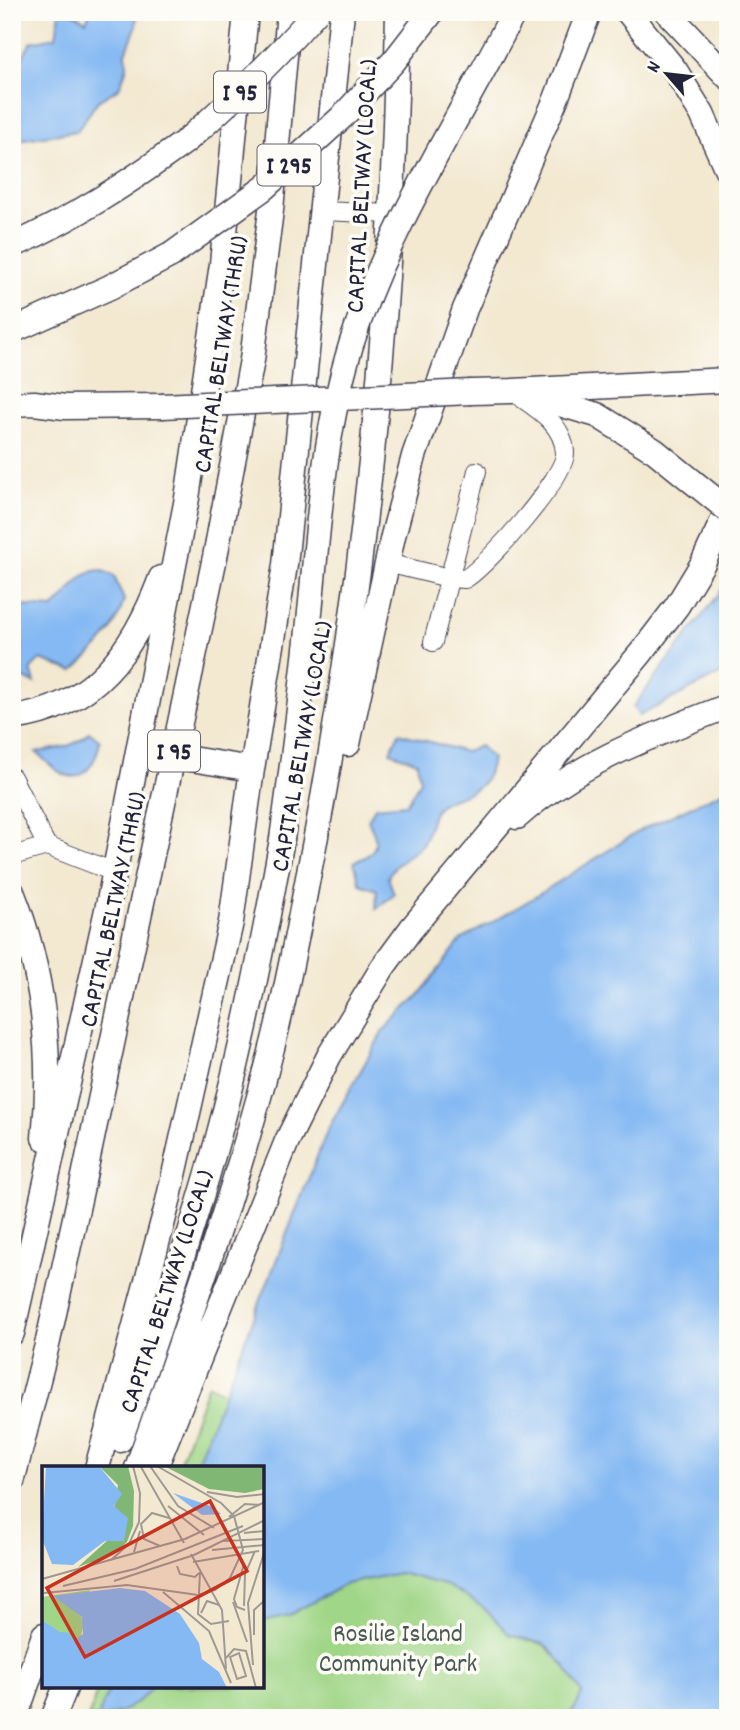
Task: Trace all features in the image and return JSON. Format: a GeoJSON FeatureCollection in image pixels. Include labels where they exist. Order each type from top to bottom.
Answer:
{"type":"FeatureCollection","features":[{"type":"Feature","properties":{"kind":"highway"},"geometry":{"type":"LineString","coordinates":[[230,12],[232,172]]}},
{"type":"Feature","properties":{"kind":"highway","name":"I 95"},"geometry":{"type":"LineString","coordinates":[[12,1333],[114,873],[187,498],[222,264],[246,12]]}},
{"type":"Feature","properties":{"kind":"highway","name":"CAPITAL BELTWAY (THRU)"},"geometry":{"type":"LineString","coordinates":[[12,1482],[77,1212],[215,557],[252,360],[271,210],[289,12]]}},
{"type":"Feature","properties":{"kind":"highway"},"geometry":{"type":"LineString","coordinates":[[12,246],[122,187],[186,141],[236,98],[316,12]]}},
{"type":"Feature","properties":{"kind":"highway"},"geometry":{"type":"LineString","coordinates":[[98,1466],[167,1206],[231,922],[252,769],[285,565],[342,12]]}},
{"type":"Feature","properties":{"kind":"highway","name":"CAPITAL BELTWAY (LOCAL)"},"geometry":{"type":"LineString","coordinates":[[138,1466],[212,1251],[273,1047],[326,782],[352,620],[379,370],[391,214],[398,12]]}},
{"type":"Feature","properties":{"kind":"highway"},"geometry":{"type":"LineString","coordinates":[[394,61],[422,12]]}},
{"type":"Feature","properties":{"kind":"highway"},"geometry":{"type":"LineString","coordinates":[[394,61],[432,12]]}},
{"type":"Feature","properties":{"kind":"highway"},"geometry":{"type":"LineString","coordinates":[[111,1466],[188,1242],[218,1140],[244,1031],[282,839],[301,696],[323,479],[334,413],[351,346],[394,235],[514,12]]}},
{"type":"Feature","properties":{"kind":"highway"},"geometry":{"type":"LineString","coordinates":[[273,1047],[315,888],[387,563],[414,456],[465,309],[578,46],[589,12]]}},
{"type":"Feature","properties":{"kind":"highway"},"geometry":{"type":"LineString","coordinates":[[628,12],[676,70],[702,114],[728,172]]}},
{"type":"Feature","properties":{"kind":"highway"},"geometry":{"type":"LineString","coordinates":[[667,12],[728,77]]}},
{"type":"Feature","properties":{"kind":"highway"},"geometry":{"type":"LineString","coordinates":[[682,12],[728,57]]}},
{"type":"Feature","properties":{"kind":"highway","name":"I 295"},"geometry":{"type":"LineString","coordinates":[[12,331],[110,287],[171,255],[264,188],[342,117],[394,61]]}},
{"type":"Feature","properties":{"kind":"highway"},"geometry":{"type":"LineString","coordinates":[[12,404],[34,403],[65,407],[162,406],[719,381]]}},
{"type":"Feature","properties":{"kind":"highway"},"geometry":{"type":"LineString","coordinates":[[156,1466],[287,1141],[308,1096],[356,1009],[411,929],[677,606],[703,563],[728,509],[655,451],[597,415],[512,391]]}},
{"type":"Feature","properties":{"kind":"highway"},"geometry":{"type":"LineString","coordinates":[[12,415],[33,414],[65,407]]}},
{"type":"Feature","properties":{"kind":"highway"},"geometry":{"type":"LineString","coordinates":[[12,718],[39,713],[68,702],[98,681],[120,657],[145,619],[156,593],[187,498]]}},
{"type":"Feature","properties":{"kind":"highway"},"geometry":{"type":"LineString","coordinates":[[454,878],[531,805],[585,767],[616,751],[728,706]]}},
{"type":"Feature","properties":{"kind":"highway"},"geometry":{"type":"LineString","coordinates":[[173,755],[252,769]]}},
{"type":"Feature","properties":{"kind":"highway"},"geometry":{"type":"LineString","coordinates":[[12,892],[37,970],[47,1070],[46,1114],[30,1249]]}},
{"type":"Feature","properties":{"kind":"highway"},"geometry":{"type":"LineString","coordinates":[[15,1718],[42,1641]]}},
{"type":"Feature","properties":{"kind":"highway"},"geometry":{"type":"LineString","coordinates":[[51,1718],[59,1688]]}},
{"type":"Feature","properties":{"kind":"highway"},"geometry":{"type":"LineString","coordinates":[[51,1718],[65,1688]]}},
{"type":"Feature","properties":{"kind":"lane"},"geometry":{"type":"LineString","coordinates":[[322,211],[391,214]]}},
{"type":"Feature","properties":{"kind":"lane"},"geometry":{"type":"LineString","coordinates":[[387,563],[449,578],[465,579],[488,560],[553,483],[566,454],[564,442],[544,413],[512,391]]}},
{"type":"Feature","properties":{"kind":"lane"},"geometry":{"type":"LineString","coordinates":[[433,642],[477,471]]}},
{"type":"Feature","properties":{"kind":"lane"},"geometry":{"type":"LineString","coordinates":[[12,777],[47,846]]}},
{"type":"Feature","properties":{"kind":"lane"},"geometry":{"type":"LineString","coordinates":[[12,856],[47,846],[114,873]]}},
{"type":"Feature","properties":{"kind":"green space","name":"Rosilie Island Community Park"},"geometry":{"type":"Polygon","coordinates":[[[208,1384],[235,1399],[346,1584],[399,1573],[448,1585],[484,1608],[510,1635],[543,1644],[564,1665],[582,1693],[576,1707],[567,1718],[88,1718],[98,1688],[264,1688],[264,1466],[178,1466],[208,1384]]]}},
{"type":"Feature","properties":{"kind":"water"},"geometry":{"type":"Polygon","coordinates":[[[60,12],[72,12],[86,21],[90,12],[137,12],[136,27],[126,53],[127,67],[119,88],[98,101],[77,131],[18,140],[12,148],[12,64],[22,58],[31,42],[56,37],[60,12]]]}},
{"type":"Feature","properties":{"kind":"water"},"geometry":{"type":"Polygon","coordinates":[[[101,570],[114,576],[124,600],[111,631],[98,647],[73,671],[40,660],[31,669],[35,683],[12,675],[12,605],[53,608],[86,574],[101,570]]]}},
{"type":"Feature","properties":{"kind":"water"},"geometry":{"type":"Polygon","coordinates":[[[728,582],[728,670],[639,716],[633,707],[728,582]]]}},
{"type":"Feature","properties":{"kind":"water"},"geometry":{"type":"Polygon","coordinates":[[[89,732],[100,741],[93,762],[78,776],[60,772],[36,752],[72,745],[89,732]]]}},
{"type":"Feature","properties":{"kind":"water"},"geometry":{"type":"Polygon","coordinates":[[[399,733],[465,752],[480,746],[492,758],[488,774],[481,785],[436,809],[422,844],[394,867],[388,877],[394,894],[376,909],[377,890],[360,884],[354,862],[368,855],[375,846],[368,820],[375,807],[406,804],[420,781],[417,762],[390,752],[399,733]]]}},
{"type":"Feature","properties":{"kind":"water"},"geometry":{"type":"Polygon","coordinates":[[[728,789],[728,1718],[567,1718],[582,1693],[564,1665],[544,1644],[510,1635],[484,1608],[448,1586],[399,1573],[346,1584],[289,1615],[264,1621],[264,1466],[195,1466],[328,1129],[383,1031],[419,995],[461,940],[641,830],[728,789]]]}},
{"type":"Feature","properties":{"kind":"water"},"geometry":{"type":"Polygon","coordinates":[[[109,1688],[151,1688],[128,1708],[98,1718],[109,1688]]]}}]}
